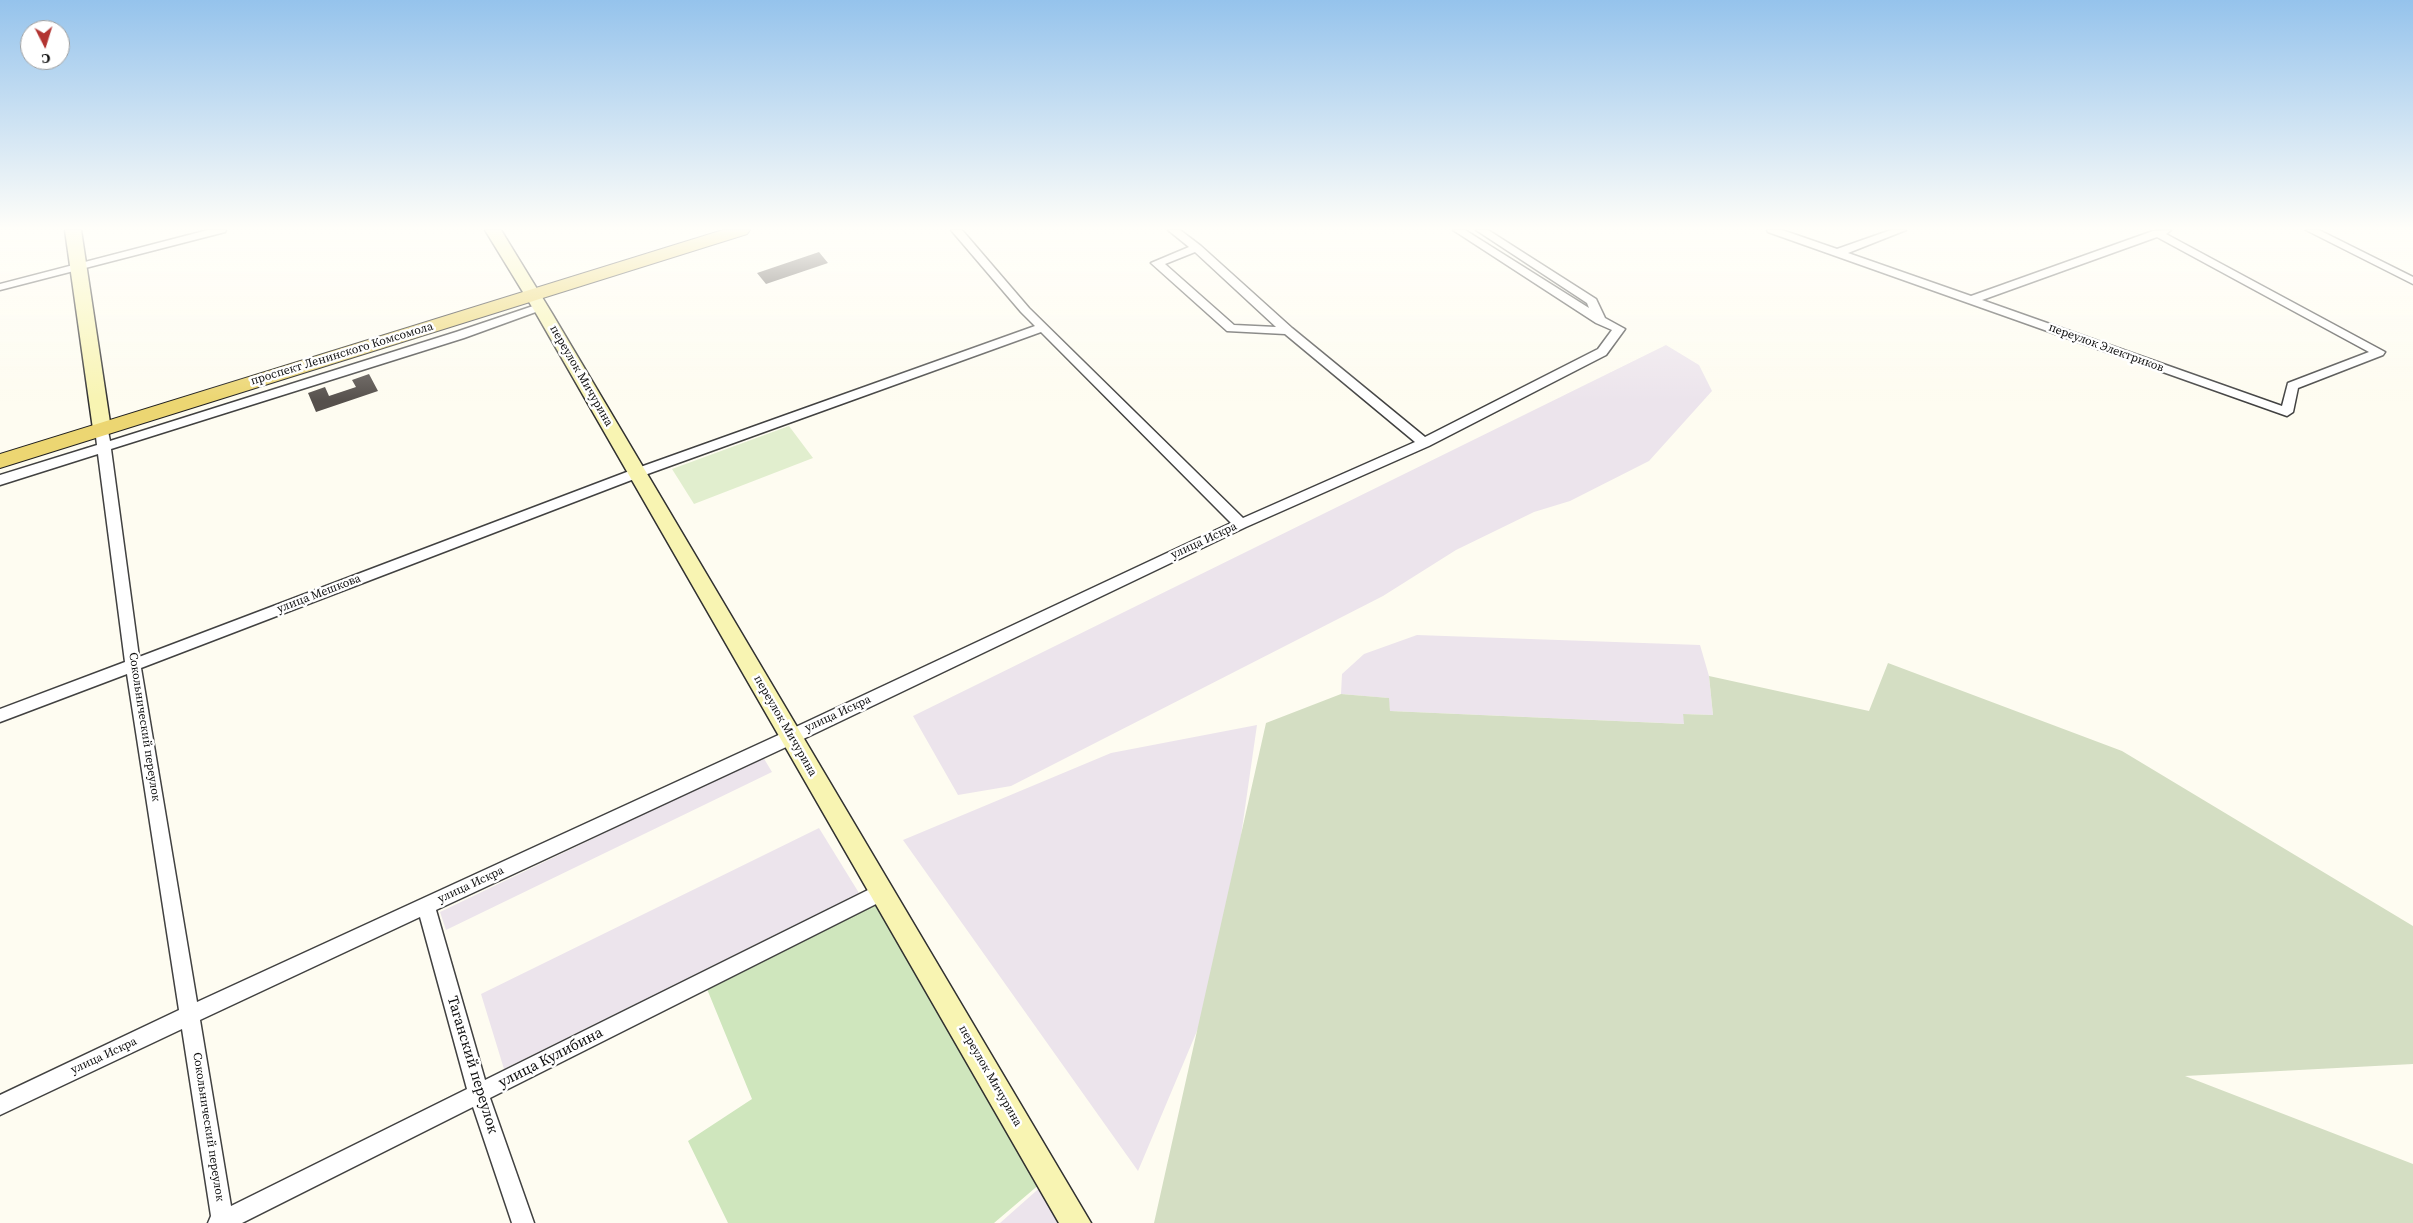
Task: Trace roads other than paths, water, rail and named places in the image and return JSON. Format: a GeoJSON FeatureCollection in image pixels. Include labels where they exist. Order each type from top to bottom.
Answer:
{"type":"FeatureCollection","features":[{"type":"Feature","properties":{"kind":"main road","name":"Сокольнический переулок"},"geometry":{"type":"LineString","coordinates":[[81,287],[104,438]]}},
{"type":"Feature","properties":{"kind":"main road","name":"переулок Мичурина"},"geometry":{"type":"LineString","coordinates":[[528,287],[1076,1223]]}},
{"type":"Feature","properties":{"kind":"main road","name":"проспект Ленинского Комсомола"},"geometry":{"type":"LineString","coordinates":[[0,461],[104,438],[576,287]]}},
{"type":"Feature","properties":{"kind":"street"},"geometry":{"type":"LineString","coordinates":[[1005,287],[1025,310],[1241,524]]}},
{"type":"Feature","properties":{"kind":"street"},"geometry":{"type":"LineString","coordinates":[[1184,287],[1231,328],[1288,331]]}},
{"type":"Feature","properties":{"kind":"street"},"geometry":{"type":"LineString","coordinates":[[1240,287],[1288,331],[1424,443]]}},
{"type":"Feature","properties":{"kind":"street"},"geometry":{"type":"LineString","coordinates":[[1548,287],[1600,320]]}},
{"type":"Feature","properties":{"kind":"street"},"geometry":{"type":"LineString","coordinates":[[1572,287],[1592,300],[1600,320]]}},
{"type":"Feature","properties":{"kind":"street","name":"переулок Электриков"},"geometry":{"type":"LineString","coordinates":[[1936,287],[2287,412],[2292,386],[2379,352],[2262,287]]}},
{"type":"Feature","properties":{"kind":"street"},"geometry":{"type":"LineString","coordinates":[[1972,300],[2007,287]]}},
{"type":"Feature","properties":{"kind":"street","name":"улица Искра"},"geometry":{"type":"LineString","coordinates":[[0,1105],[190,1015],[792,737],[1241,524],[1424,443],[1602,352],[1619,329],[1600,320]]}},
{"type":"Feature","properties":{"kind":"street","name":"улица Мешкова"},"geometry":{"type":"LineString","coordinates":[[0,716],[638,473],[1043,327]]}},
{"type":"Feature","properties":{"kind":"street"},"geometry":{"type":"LineString","coordinates":[[0,480],[104,438]]}},
{"type":"Feature","properties":{"kind":"street","name":"Сокольнический переулок"},"geometry":{"type":"LineString","coordinates":[[104,438],[134,664],[222,1222]]}},
{"type":"Feature","properties":{"kind":"street","name":"улица Кулибина"},"geometry":{"type":"LineString","coordinates":[[222,1222],[882,892]]}},
{"type":"Feature","properties":{"kind":"street","name":"Таганский переулок"},"geometry":{"type":"LineString","coordinates":[[426,906],[479,1094],[523,1223]]}}]}
